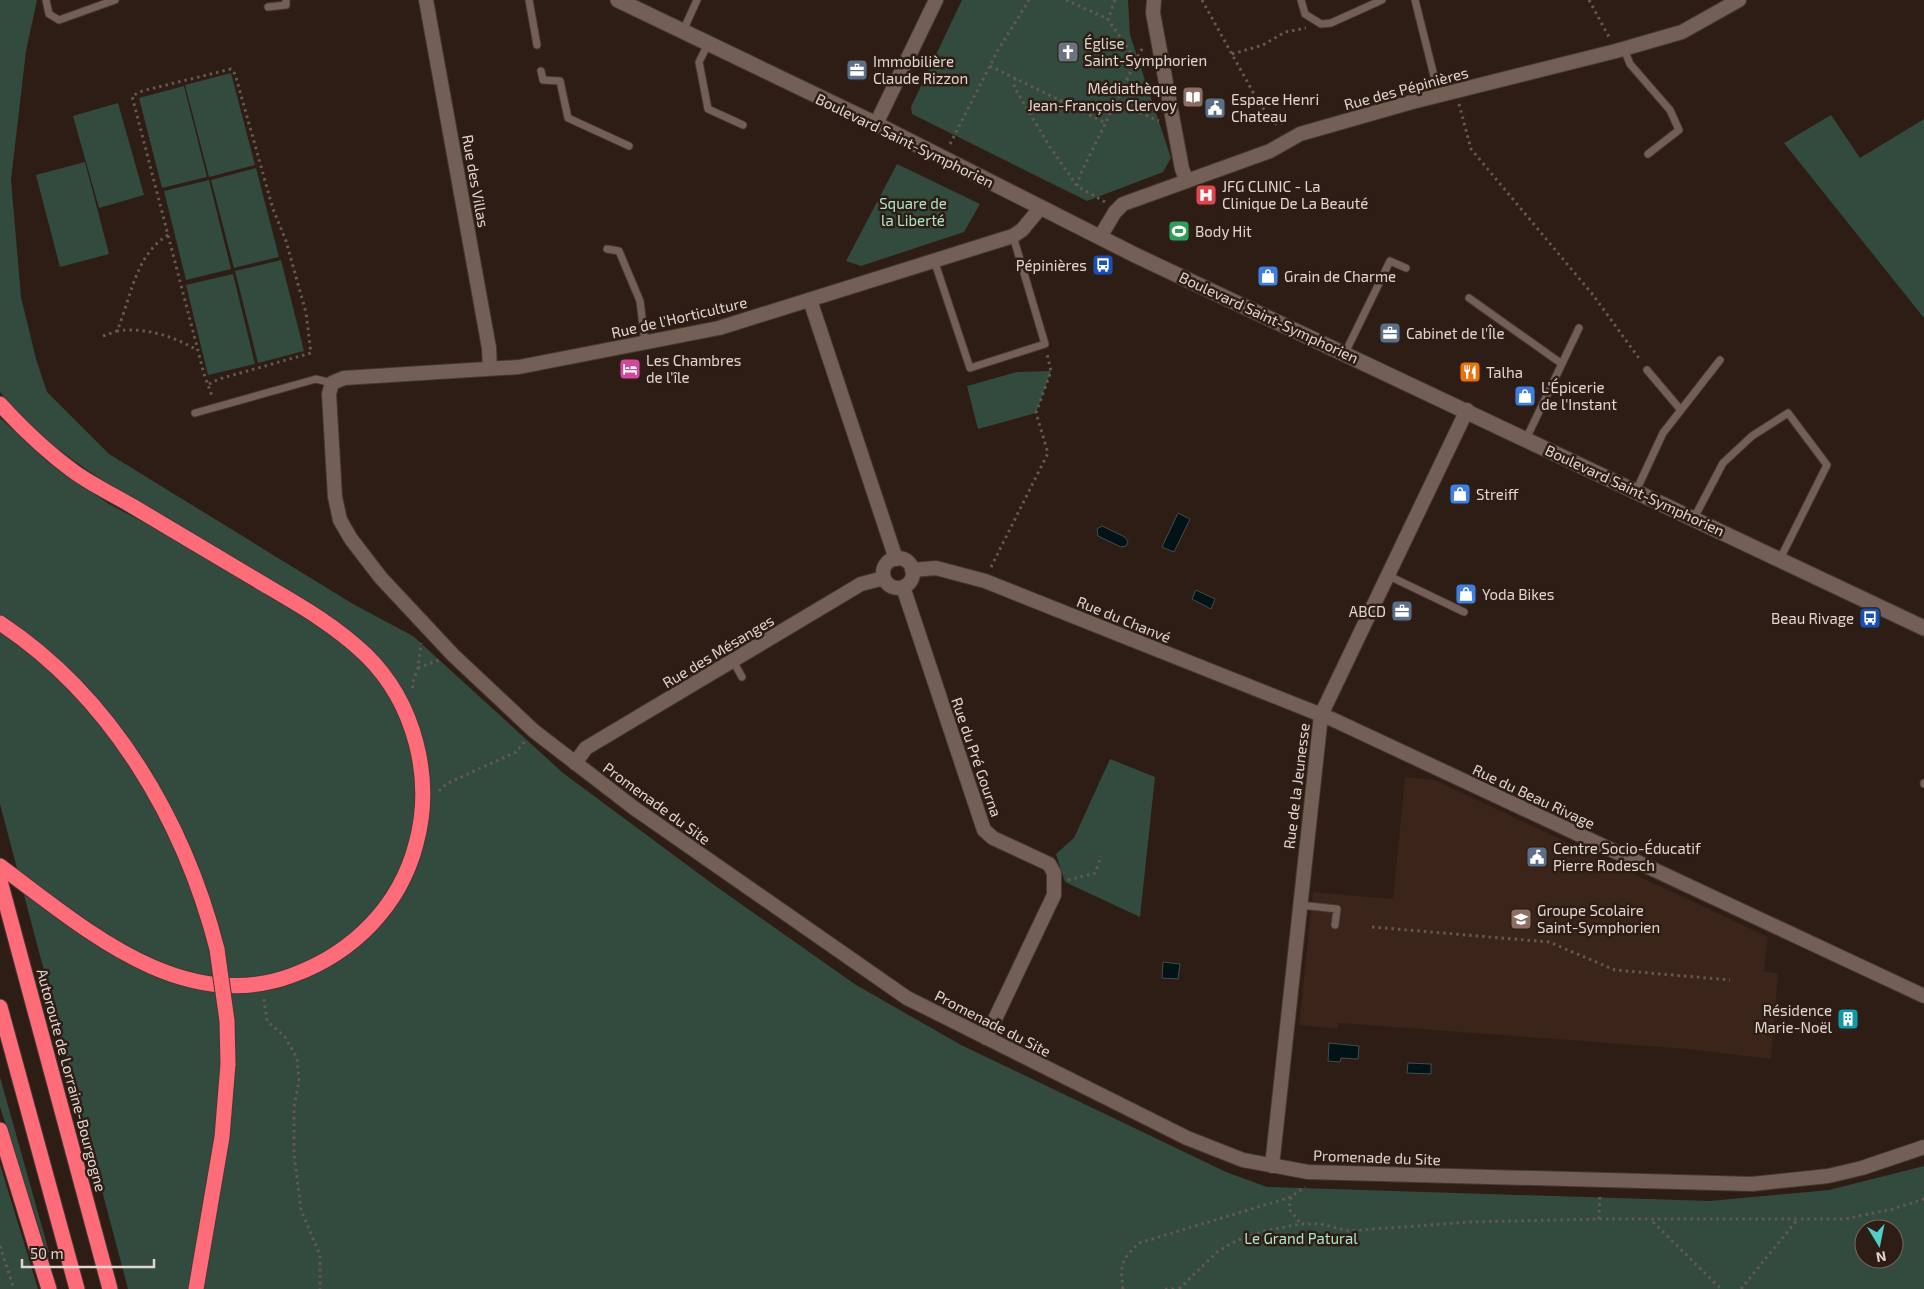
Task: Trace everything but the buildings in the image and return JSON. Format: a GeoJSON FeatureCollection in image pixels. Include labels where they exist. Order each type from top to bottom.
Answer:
{"type":"FeatureCollection","features":[{"type":"Feature","properties":{"kind":"highway"},"geometry":{"type":"LineString","coordinates":[[0,404],[21,427],[73,471],[325,620],[367,657],[400,699],[422,760],[423,820],[411,864],[390,904],[364,933],[331,958],[300,972],[250,986],[197,983],[137,960],[64,913],[0,866]]}},
{"type":"Feature","properties":{"kind":"highway"},"geometry":{"type":"LineString","coordinates":[[0,622],[64,677],[102,716],[139,767],[170,820],[190,861],[206,904],[217,949],[227,1021],[228,1064],[222,1137],[196,1289]]}},
{"type":"Feature","properties":{"kind":"highway","name":"Autoroute de Lorraine-Bourgogne"},"geometry":{"type":"LineString","coordinates":[[0,881],[110,1289]]}},
{"type":"Feature","properties":{"kind":"highway"},"geometry":{"type":"LineString","coordinates":[[0,1007],[77,1289]]}},
{"type":"Feature","properties":{"kind":"highway"},"geometry":{"type":"LineString","coordinates":[[0,1130],[49,1289]]}},
{"type":"Feature","properties":{"kind":"main road","name":"Boulevard Saint-Symphorien"},"geometry":{"type":"LineString","coordinates":[[618,0],[876,124],[1100,237],[1924,628]]}},
{"type":"Feature","properties":{"kind":"street","name":"Rue des Villas"},"geometry":{"type":"LineString","coordinates":[[426,0],[489,348],[490,368]]}},
{"type":"Feature","properties":{"kind":"street"},"geometry":{"type":"LineString","coordinates":[[876,124],[936,0]]}},
{"type":"Feature","properties":{"kind":"street"},"geometry":{"type":"LineString","coordinates":[[1154,0],[1153,13],[1159,46],[1182,169],[1187,180]]}},
{"type":"Feature","properties":{"kind":"street","name":"Rue des Pépinières"},"geometry":{"type":"LineString","coordinates":[[1100,237],[1115,212],[1123,204],[1270,151],[1300,134],[1682,32],[1739,0]]}},
{"type":"Feature","properties":{"kind":"street","name":"Rue de l'Horticulture"},"geometry":{"type":"LineString","coordinates":[[332,383],[344,378],[519,367],[719,328],[1013,236],[1022,230],[1041,207]]}},
{"type":"Feature","properties":{"kind":"street"},"geometry":{"type":"LineString","coordinates":[[810,300],[896,559]]}},
{"type":"Feature","properties":{"kind":"street","name":"Promenade du Site"},"geometry":{"type":"LineString","coordinates":[[332,383],[329,394],[335,497],[340,520],[351,539],[382,578],[428,629],[534,731],[575,763],[779,911],[907,998],[1187,1138],[1243,1160],[1308,1172],[1752,1184],[1828,1176],[1862,1168],[1924,1147]]}},
{"type":"Feature","properties":{"kind":"street","name":"Rue de la Jeunesse"},"geometry":{"type":"LineString","coordinates":[[1272,1166],[1321,715],[1467,410]]}},
{"type":"Feature","properties":{"kind":"street"},"geometry":{"type":"LineString","coordinates":[[896,559],[908,563],[912,570],[912,578],[903,587],[894,588],[884,578],[886,566],[896,559]]}},
{"type":"Feature","properties":{"kind":"street","name":"Rue du Chanvé"},"geometry":{"type":"LineString","coordinates":[[912,570],[936,568],[984,581],[1321,715]]}},
{"type":"Feature","properties":{"kind":"street","name":"Rue des Mésanges"},"geometry":{"type":"LineString","coordinates":[[575,763],[586,748],[861,584],[884,578]]}},
{"type":"Feature","properties":{"kind":"street","name":"Rue du Pré Gourna"},"geometry":{"type":"LineString","coordinates":[[903,587],[984,830],[993,838],[1049,864],[1054,873],[1056,883]]}},
{"type":"Feature","properties":{"kind":"street","name":"Rue du Beau Rivage"},"geometry":{"type":"LineString","coordinates":[[1321,715],[1924,996]]}},
{"type":"Feature","properties":{"kind":"street"},"geometry":{"type":"LineString","coordinates":[[986,1038],[1054,895],[1056,883]]}},
{"type":"Feature","properties":{"kind":"lane"},"geometry":{"type":"LineString","coordinates":[[46,0],[49,14],[59,20],[115,0]]}},
{"type":"Feature","properties":{"kind":"lane"},"geometry":{"type":"LineString","coordinates":[[268,7],[286,5],[286,0]]}},
{"type":"Feature","properties":{"kind":"lane"},"geometry":{"type":"LineString","coordinates":[[529,0],[537,46]]}},
{"type":"Feature","properties":{"kind":"lane"},"geometry":{"type":"LineString","coordinates":[[683,32],[697,0]]}},
{"type":"Feature","properties":{"kind":"lane"},"geometry":{"type":"LineString","coordinates":[[1302,0],[1305,14],[1320,24],[1331,23],[1382,0]]}},
{"type":"Feature","properties":{"kind":"lane"},"geometry":{"type":"LineString","coordinates":[[1414,0],[1439,96]]}},
{"type":"Feature","properties":{"kind":"lane"},"geometry":{"type":"LineString","coordinates":[[708,44],[699,62],[708,109],[743,125]]}},
{"type":"Feature","properties":{"kind":"lane"},"geometry":{"type":"LineString","coordinates":[[1620,50],[1670,110],[1679,130],[1648,154]]}},
{"type":"Feature","properties":{"kind":"lane"},"geometry":{"type":"LineString","coordinates":[[541,71],[543,80],[560,81],[568,118],[629,146]]}},
{"type":"Feature","properties":{"kind":"lane"},"geometry":{"type":"LineString","coordinates":[[934,260],[970,368],[1045,344],[1013,236]]}},
{"type":"Feature","properties":{"kind":"lane"},"geometry":{"type":"LineString","coordinates":[[607,249],[619,251],[636,287],[640,301],[645,342]]}},
{"type":"Feature","properties":{"kind":"lane"},"geometry":{"type":"LineString","coordinates":[[1345,353],[1390,261],[1406,268]]}},
{"type":"Feature","properties":{"kind":"lane"},"geometry":{"type":"LineString","coordinates":[[1469,298],[1562,364]]}},
{"type":"Feature","properties":{"kind":"lane"},"geometry":{"type":"LineString","coordinates":[[1526,439],[1579,328]]}},
{"type":"Feature","properties":{"kind":"lane"},"geometry":{"type":"LineString","coordinates":[[1636,491],[1663,433],[1720,360]]}},
{"type":"Feature","properties":{"kind":"lane"},"geometry":{"type":"LineString","coordinates":[[1647,370],[1680,409]]}},
{"type":"Feature","properties":{"kind":"lane"},"geometry":{"type":"LineString","coordinates":[[195,413],[316,379],[332,383]]}},
{"type":"Feature","properties":{"kind":"lane"},"geometry":{"type":"LineString","coordinates":[[1694,518],[1723,463],[1752,436],[1788,413],[1827,465],[1780,559]]}},
{"type":"Feature","properties":{"kind":"lane"},"geometry":{"type":"LineString","coordinates":[[1387,575],[1464,612]]}},
{"type":"Feature","properties":{"kind":"lane"},"geometry":{"type":"LineString","coordinates":[[733,661],[742,677]]}},
{"type":"Feature","properties":{"kind":"lane"},"geometry":{"type":"LineString","coordinates":[[1299,904],[1337,909],[1335,925]]}},
{"type":"Feature","properties":{"kind":"path"},"geometry":{"type":"LineString","coordinates":[[940,156],[954,140],[990,66],[1029,0]]}},
{"type":"Feature","properties":{"kind":"path"},"geometry":{"type":"LineString","coordinates":[[1066,0],[1108,19],[1136,61]]}},
{"type":"Feature","properties":{"kind":"path"},"geometry":{"type":"LineString","coordinates":[[1108,19],[1115,0]]}},
{"type":"Feature","properties":{"kind":"path"},"geometry":{"type":"LineString","coordinates":[[1202,0],[1259,103],[1276,124],[1290,121]]}},
{"type":"Feature","properties":{"kind":"path"},"geometry":{"type":"LineString","coordinates":[[1590,0],[1620,50]]}},
{"type":"Feature","properties":{"kind":"path"},"geometry":{"type":"LineString","coordinates":[[1232,54],[1263,45],[1285,32],[1306,28],[1312,19]]}},
{"type":"Feature","properties":{"kind":"path"},"geometry":{"type":"LineString","coordinates":[[1077,186],[1141,50],[1159,46]]}},
{"type":"Feature","properties":{"kind":"path"},"geometry":{"type":"LineString","coordinates":[[990,66],[1106,123]]}},
{"type":"Feature","properties":{"kind":"path"},"geometry":{"type":"LineString","coordinates":[[231,69],[235,74],[273,209],[286,242],[306,313],[311,353],[219,379],[209,384],[198,350],[168,236],[132,96],[142,91],[231,69]]}},
{"type":"Feature","properties":{"kind":"path"},"geometry":{"type":"LineString","coordinates":[[1015,78],[1014,86],[1060,162],[1077,186],[1105,202]]}},
{"type":"Feature","properties":{"kind":"path"},"geometry":{"type":"LineString","coordinates":[[1456,92],[1471,149],[1593,296],[1647,370]]}},
{"type":"Feature","properties":{"kind":"path"},"geometry":{"type":"LineString","coordinates":[[1116,102],[1165,124],[1174,122]]}},
{"type":"Feature","properties":{"kind":"path"},"geometry":{"type":"LineString","coordinates":[[117,331],[142,260],[150,248],[168,236]]}},
{"type":"Feature","properties":{"kind":"path"},"geometry":{"type":"LineString","coordinates":[[103,336],[117,331],[144,330],[178,340],[198,350]]}},
{"type":"Feature","properties":{"kind":"path"},"geometry":{"type":"LineString","coordinates":[[984,581],[1048,452],[1036,413],[1051,371],[1045,344]]}},
{"type":"Feature","properties":{"kind":"path"},"geometry":{"type":"LineString","coordinates":[[414,693],[412,684],[418,668],[421,640],[428,629]]}},
{"type":"Feature","properties":{"kind":"path"},"geometry":{"type":"LineString","coordinates":[[438,791],[446,784],[516,752],[534,731]]}},
{"type":"Feature","properties":{"kind":"path"},"geometry":{"type":"LineString","coordinates":[[437,799],[438,782]]}},
{"type":"Feature","properties":{"kind":"path"},"geometry":{"type":"LineString","coordinates":[[1056,883],[1095,873],[1101,856]]}},
{"type":"Feature","properties":{"kind":"path"},"geometry":{"type":"LineString","coordinates":[[1372,928],[1549,942],[1615,970],[1730,980]]}},
{"type":"Feature","properties":{"kind":"path"},"geometry":{"type":"LineString","coordinates":[[254,998],[271,995]]}},
{"type":"Feature","properties":{"kind":"path"},"geometry":{"type":"LineString","coordinates":[[264,997],[267,1021],[285,1037],[296,1058],[299,1081],[294,1107],[294,1154],[301,1210],[320,1255],[320,1289]]}},
{"type":"Feature","properties":{"kind":"path"},"geometry":{"type":"LineString","coordinates":[[1123,1289],[1120,1268],[1127,1255],[1139,1243],[1291,1197],[1305,1187],[1308,1172]]}},
{"type":"Feature","properties":{"kind":"path"},"geometry":{"type":"LineString","coordinates":[[1599,1220],[1600,1180]]}},
{"type":"Feature","properties":{"kind":"path"},"geometry":{"type":"LineString","coordinates":[[1291,1197],[1290,1209],[1301,1224]]}},
{"type":"Feature","properties":{"kind":"path"},"geometry":{"type":"LineString","coordinates":[[1165,1289],[1178,1289],[1218,1251],[1238,1240],[1269,1230],[1301,1224],[1321,1224],[1349,1231],[1470,1222],[1844,1219],[1893,1209],[1924,1199]]}},
{"type":"Feature","properties":{"kind":"path"},"geometry":{"type":"LineString","coordinates":[[1741,1289],[1797,1220]]}},
{"type":"Feature","properties":{"kind":"path"},"geometry":{"type":"LineString","coordinates":[[1652,1221],[1721,1289]]}},
{"type":"Feature","properties":{"kind":"path"},"geometry":{"type":"LineString","coordinates":[[0,1246],[14,1289]]}},
{"type":"Feature","properties":{"kind":"shaded area"},"geometry":{"type":"Polygon","coordinates":[[[1178,513],[1190,519],[1174,552],[1162,547],[1178,513]]]}},
{"type":"Feature","properties":{"kind":"shaded area"},"geometry":{"type":"Polygon","coordinates":[[[1102,526],[1125,537],[1128,542],[1126,546],[1121,547],[1098,536],[1097,529],[1102,526]]]}},
{"type":"Feature","properties":{"kind":"shaded area"},"geometry":{"type":"Polygon","coordinates":[[[1196,590],[1215,599],[1211,609],[1192,599],[1196,590]]]}},
{"type":"Feature","properties":{"kind":"shaded area","name":"Groupe Scolaire Saint-Symphorien"},"geometry":{"type":"Polygon","coordinates":[[[1405,777],[1435,780],[1768,937],[1764,971],[1778,974],[1771,1059],[1687,1049],[1338,1023],[1338,1029],[1299,1025],[1313,892],[1393,899],[1405,777]]]}},
{"type":"Feature","properties":{"kind":"shaded area"},"geometry":{"type":"Polygon","coordinates":[[[1163,962],[1180,964],[1178,979],[1162,978],[1163,962]]]}},
{"type":"Feature","properties":{"kind":"shaded area"},"geometry":{"type":"Polygon","coordinates":[[[1329,1043],[1359,1046],[1358,1059],[1341,1058],[1340,1062],[1328,1061],[1329,1043]]]}},
{"type":"Feature","properties":{"kind":"shaded area"},"geometry":{"type":"Polygon","coordinates":[[[1408,1063],[1431,1064],[1431,1074],[1407,1073],[1408,1063]]]}},
{"type":"Feature","properties":{"kind":"green space","name":"Le Grand Patural"},"geometry":{"type":"Polygon","coordinates":[[[0,0],[37,0],[26,51],[11,180],[21,297],[36,359],[47,392],[109,454],[353,604],[413,636],[563,773],[714,885],[856,985],[961,1045],[1226,1172],[1267,1187],[1710,1201],[1829,1190],[1924,1166],[1924,1289],[128,1289],[0,804],[0,418],[49,463],[109,504],[171,537],[177,525],[106,482],[59,450],[17,413],[0,392],[0,0]]]}},
{"type":"Feature","properties":{"kind":"green space"},"geometry":{"type":"Polygon","coordinates":[[[962,0],[1128,0],[1130,35],[1171,158],[1163,172],[1087,201],[912,114],[911,107],[962,0]]]}},
{"type":"Feature","properties":{"kind":"green space"},"geometry":{"type":"Polygon","coordinates":[[[231,73],[255,165],[209,177],[185,85],[231,73]]]}},
{"type":"Feature","properties":{"kind":"green space"},"geometry":{"type":"Polygon","coordinates":[[[184,86],[207,177],[162,188],[139,98],[184,86]]]}},
{"type":"Feature","properties":{"kind":"green space"},"geometry":{"type":"Polygon","coordinates":[[[118,103],[144,195],[99,208],[73,116],[118,103]]]}},
{"type":"Feature","properties":{"kind":"green space"},"geometry":{"type":"Polygon","coordinates":[[[1831,115],[1860,158],[1924,119],[1924,318],[1784,143],[1831,115]]]}},
{"type":"Feature","properties":{"kind":"green space"},"geometry":{"type":"Polygon","coordinates":[[[85,162],[109,254],[60,267],[36,175],[85,162]]]}},
{"type":"Feature","properties":{"kind":"green space","name":"Square de la Liberté"},"geometry":{"type":"Polygon","coordinates":[[[897,164],[980,204],[964,232],[861,266],[846,261],[897,164]]]}},
{"type":"Feature","properties":{"kind":"green space"},"geometry":{"type":"Polygon","coordinates":[[[256,168],[279,257],[234,268],[211,180],[256,168]]]}},
{"type":"Feature","properties":{"kind":"green space"},"geometry":{"type":"Polygon","coordinates":[[[209,180],[231,269],[186,280],[164,191],[209,180]]]}},
{"type":"Feature","properties":{"kind":"green space"},"geometry":{"type":"Polygon","coordinates":[[[281,260],[304,351],[258,363],[235,271],[281,260]]]}},
{"type":"Feature","properties":{"kind":"green space"},"geometry":{"type":"Polygon","coordinates":[[[233,274],[255,364],[208,375],[186,285],[233,274]]]}},
{"type":"Feature","properties":{"kind":"green space"},"geometry":{"type":"Polygon","coordinates":[[[1051,371],[1036,413],[978,429],[967,386],[1017,372],[1051,371]]]}},
{"type":"Feature","properties":{"kind":"green space"},"geometry":{"type":"Polygon","coordinates":[[[1110,759],[1155,777],[1140,917],[1065,882],[1056,854],[1074,838],[1110,759]]]}},
{"type":"Feature","properties":{"kind":"green space"},"geometry":{"type":"Polygon","coordinates":[[[0,1077],[49,1252],[47,1253],[0,1107],[0,1077]]]}},
{"type":"Feature","properties":{"kind":"green space"},"geometry":{"type":"Polygon","coordinates":[[[0,1164],[38,1289],[0,1289],[0,1164]]]}},
{"type":"Feature","properties":{"kind":"place","name":"Église Saint-Symphorien"},"geometry":{"type":"Point","coordinates":[1068,52]}},
{"type":"Feature","properties":{"kind":"place","name":"Immobilière Claude Rizzon"},"geometry":{"type":"Point","coordinates":[857,70]}},
{"type":"Feature","properties":{"kind":"place","name":"Médiathèque Jean-François Clervoy"},"geometry":{"type":"Point","coordinates":[1193,97]}},
{"type":"Feature","properties":{"kind":"place","name":"Espace Henri Chateau"},"geometry":{"type":"Point","coordinates":[1215,108]}},
{"type":"Feature","properties":{"kind":"place","name":"JFG CLINIC - La Clinique De La Beauté"},"geometry":{"type":"Point","coordinates":[1206,195]}},
{"type":"Feature","properties":{"kind":"place","name":"Body Hit"},"geometry":{"type":"Point","coordinates":[1179,231]}},
{"type":"Feature","properties":{"kind":"place","name":"Pépinières"},"geometry":{"type":"Point","coordinates":[1103,265]}},
{"type":"Feature","properties":{"kind":"place","name":"Grain de Charme"},"geometry":{"type":"Point","coordinates":[1268,276]}},
{"type":"Feature","properties":{"kind":"place","name":"Cabinet de l'Île"},"geometry":{"type":"Point","coordinates":[1390,333]}},
{"type":"Feature","properties":{"kind":"place","name":"Les Chambres de l'île"},"geometry":{"type":"Point","coordinates":[630,369]}},
{"type":"Feature","properties":{"kind":"place","name":"Talha"},"geometry":{"type":"Point","coordinates":[1470,372]}},
{"type":"Feature","properties":{"kind":"place","name":"L'Épicerie de l'Instant"},"geometry":{"type":"Point","coordinates":[1525,396]}},
{"type":"Feature","properties":{"kind":"place","name":"Streiff"},"geometry":{"type":"Point","coordinates":[1460,494]}},
{"type":"Feature","properties":{"kind":"place","name":"Yoda Bikes"},"geometry":{"type":"Point","coordinates":[1466,594]}},
{"type":"Feature","properties":{"kind":"place","name":"ABCD"},"geometry":{"type":"Point","coordinates":[1402,611]}},
{"type":"Feature","properties":{"kind":"place","name":"Beau Rivage"},"geometry":{"type":"Point","coordinates":[1870,618]}},
{"type":"Feature","properties":{"kind":"place","name":"Centre Socio-Éducatif Pierre Rodesch"},"geometry":{"type":"Point","coordinates":[1537,857]}},
{"type":"Feature","properties":{"kind":"place","name":"Groupe Scolaire Saint-Symphorien"},"geometry":{"type":"Point","coordinates":[1521,919]}},
{"type":"Feature","properties":{"kind":"place","name":"Résidence Marie-Noël"},"geometry":{"type":"Point","coordinates":[1848,1019]}}]}
